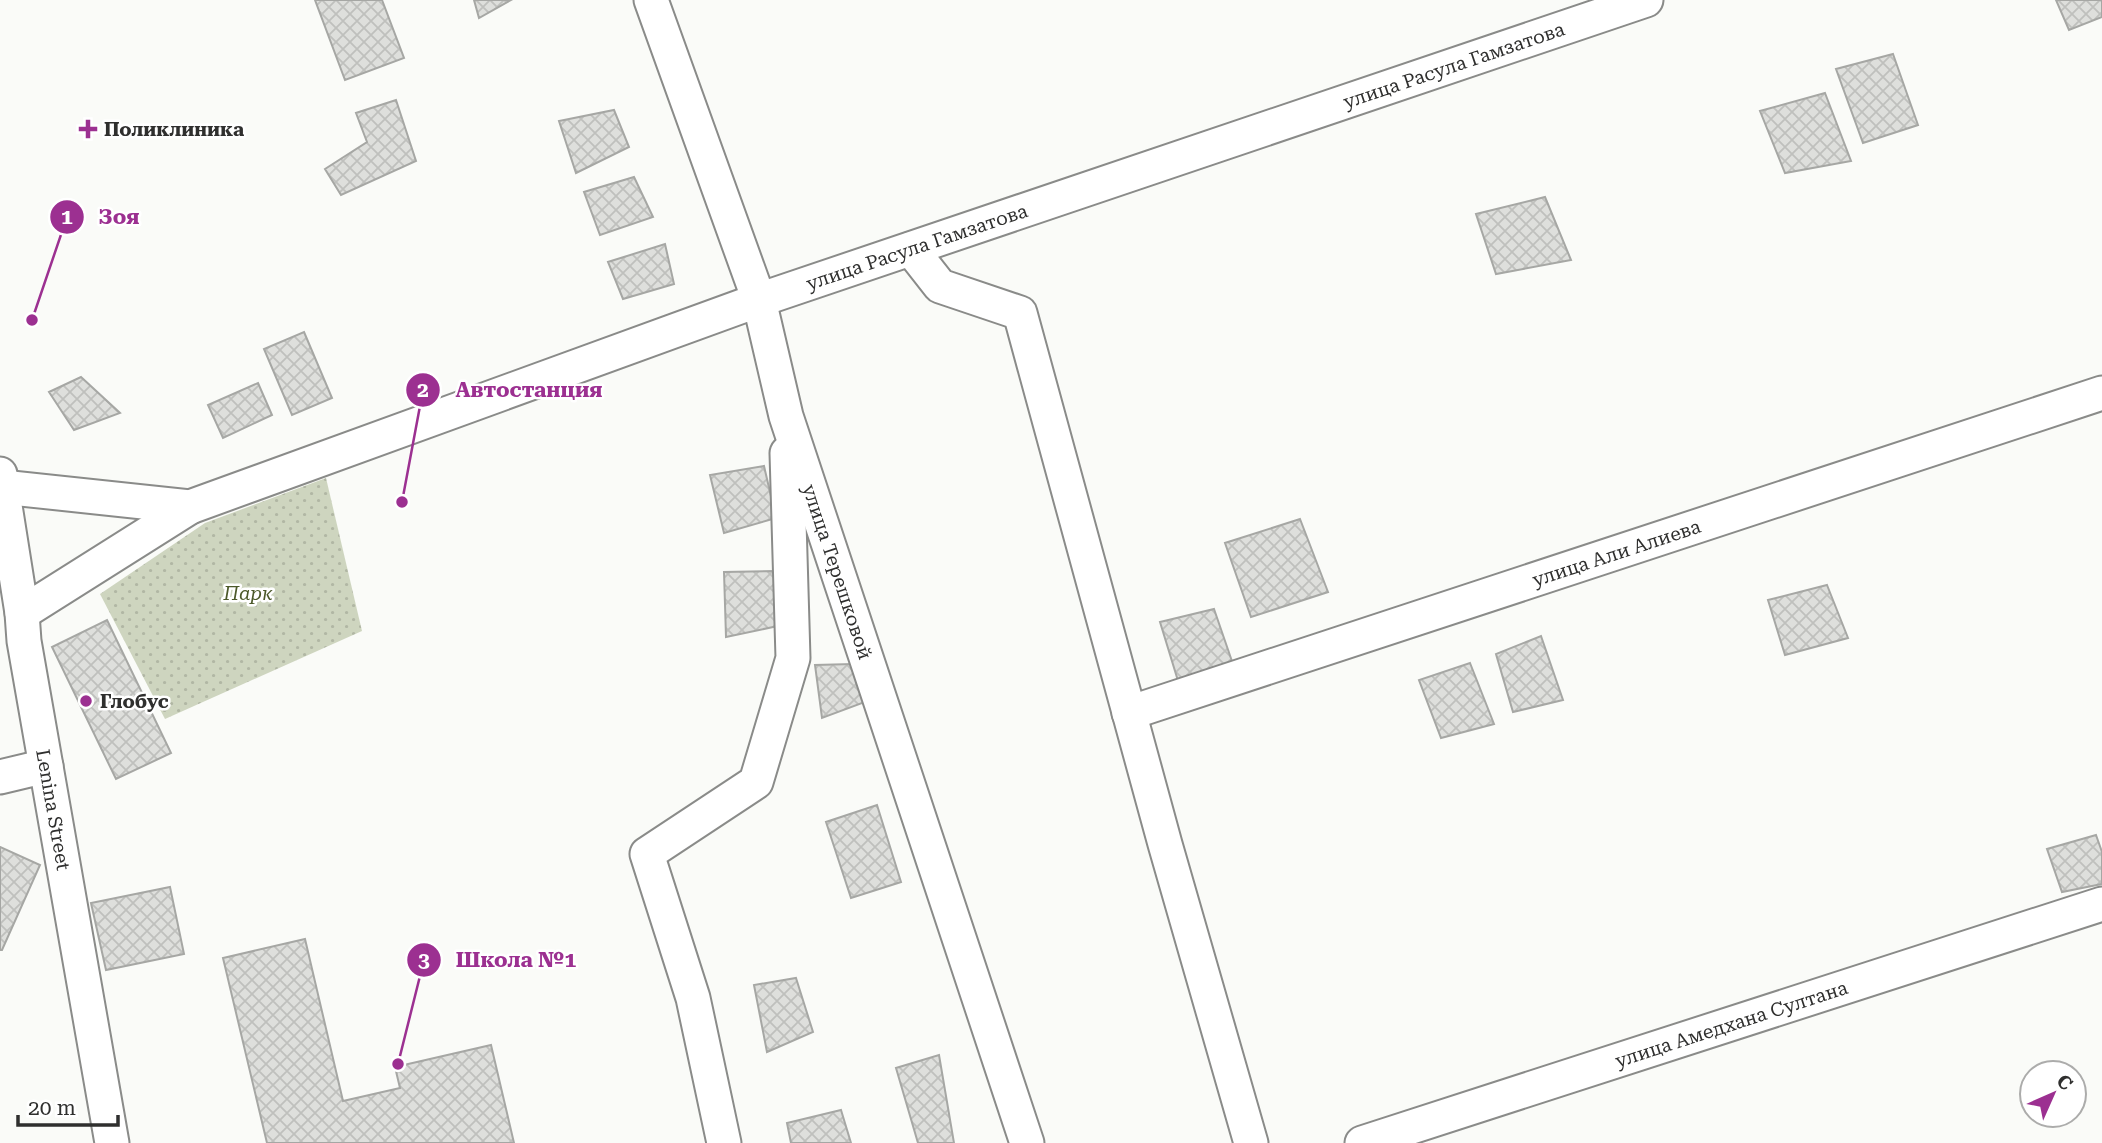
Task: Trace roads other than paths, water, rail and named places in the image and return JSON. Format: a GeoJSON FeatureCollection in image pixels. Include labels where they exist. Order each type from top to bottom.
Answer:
{"type":"FeatureCollection","features":[{"type":"Feature","properties":{"kind":"street","name":"улица Терешковой"},"geometry":{"type":"LineString","coordinates":[[651,0],[759,300],[786,416],[1027,1143]]}},
{"type":"Feature","properties":{"kind":"street","name":"улица Расула Гамзатова"},"geometry":{"type":"LineString","coordinates":[[22,613],[190,507],[759,300],[1646,0]]}},
{"type":"Feature","properties":{"kind":"street"},"geometry":{"type":"LineString","coordinates":[[911,248],[940,286],[1020,313],[1129,713],[1251,1143]]}},
{"type":"Feature","properties":{"kind":"street","name":"улица Али Алиева"},"geometry":{"type":"LineString","coordinates":[[1129,713],[2102,393]]}},
{"type":"Feature","properties":{"kind":"street"},"geometry":{"type":"LineString","coordinates":[[724,1143],[692,998],[647,854],[756,782],[793,658],[786,416]]}},
{"type":"Feature","properties":{"kind":"street","name":"улица Расула Гамзатова"},"geometry":{"type":"LineString","coordinates":[[1,480],[190,507]]}},
{"type":"Feature","properties":{"kind":"street","name":"Lenina Street"},"geometry":{"type":"LineString","coordinates":[[1,480],[24,641],[113,1143]]}},
{"type":"Feature","properties":{"kind":"street"},"geometry":{"type":"LineString","coordinates":[[0,777],[46,766]]}},
{"type":"Feature","properties":{"kind":"street","name":"улица Амедхана Султана"},"geometry":{"type":"LineString","coordinates":[[1362,1143],[2102,904]]}},
{"type":"Feature","properties":{"kind":"place","name":"Поликлиника"},"geometry":{"type":"Point","coordinates":[88,129]}},
{"type":"Feature","properties":{"kind":"place","name":"Зоя"},"geometry":{"type":"Point","coordinates":[32,320]}},
{"type":"Feature","properties":{"kind":"place","name":"Автостанция"},"geometry":{"type":"Point","coordinates":[402,502]}},
{"type":"Feature","properties":{"kind":"place","name":"Глобус"},"geometry":{"type":"Point","coordinates":[86,701]}},
{"type":"Feature","properties":{"kind":"place","name":"Школа №1"},"geometry":{"type":"Point","coordinates":[398,1064]}},
{"type":"Feature","properties":{"kind":"park label","name":"Парк"},"geometry":{"type":"Point","coordinates":[248,593]}}]}
